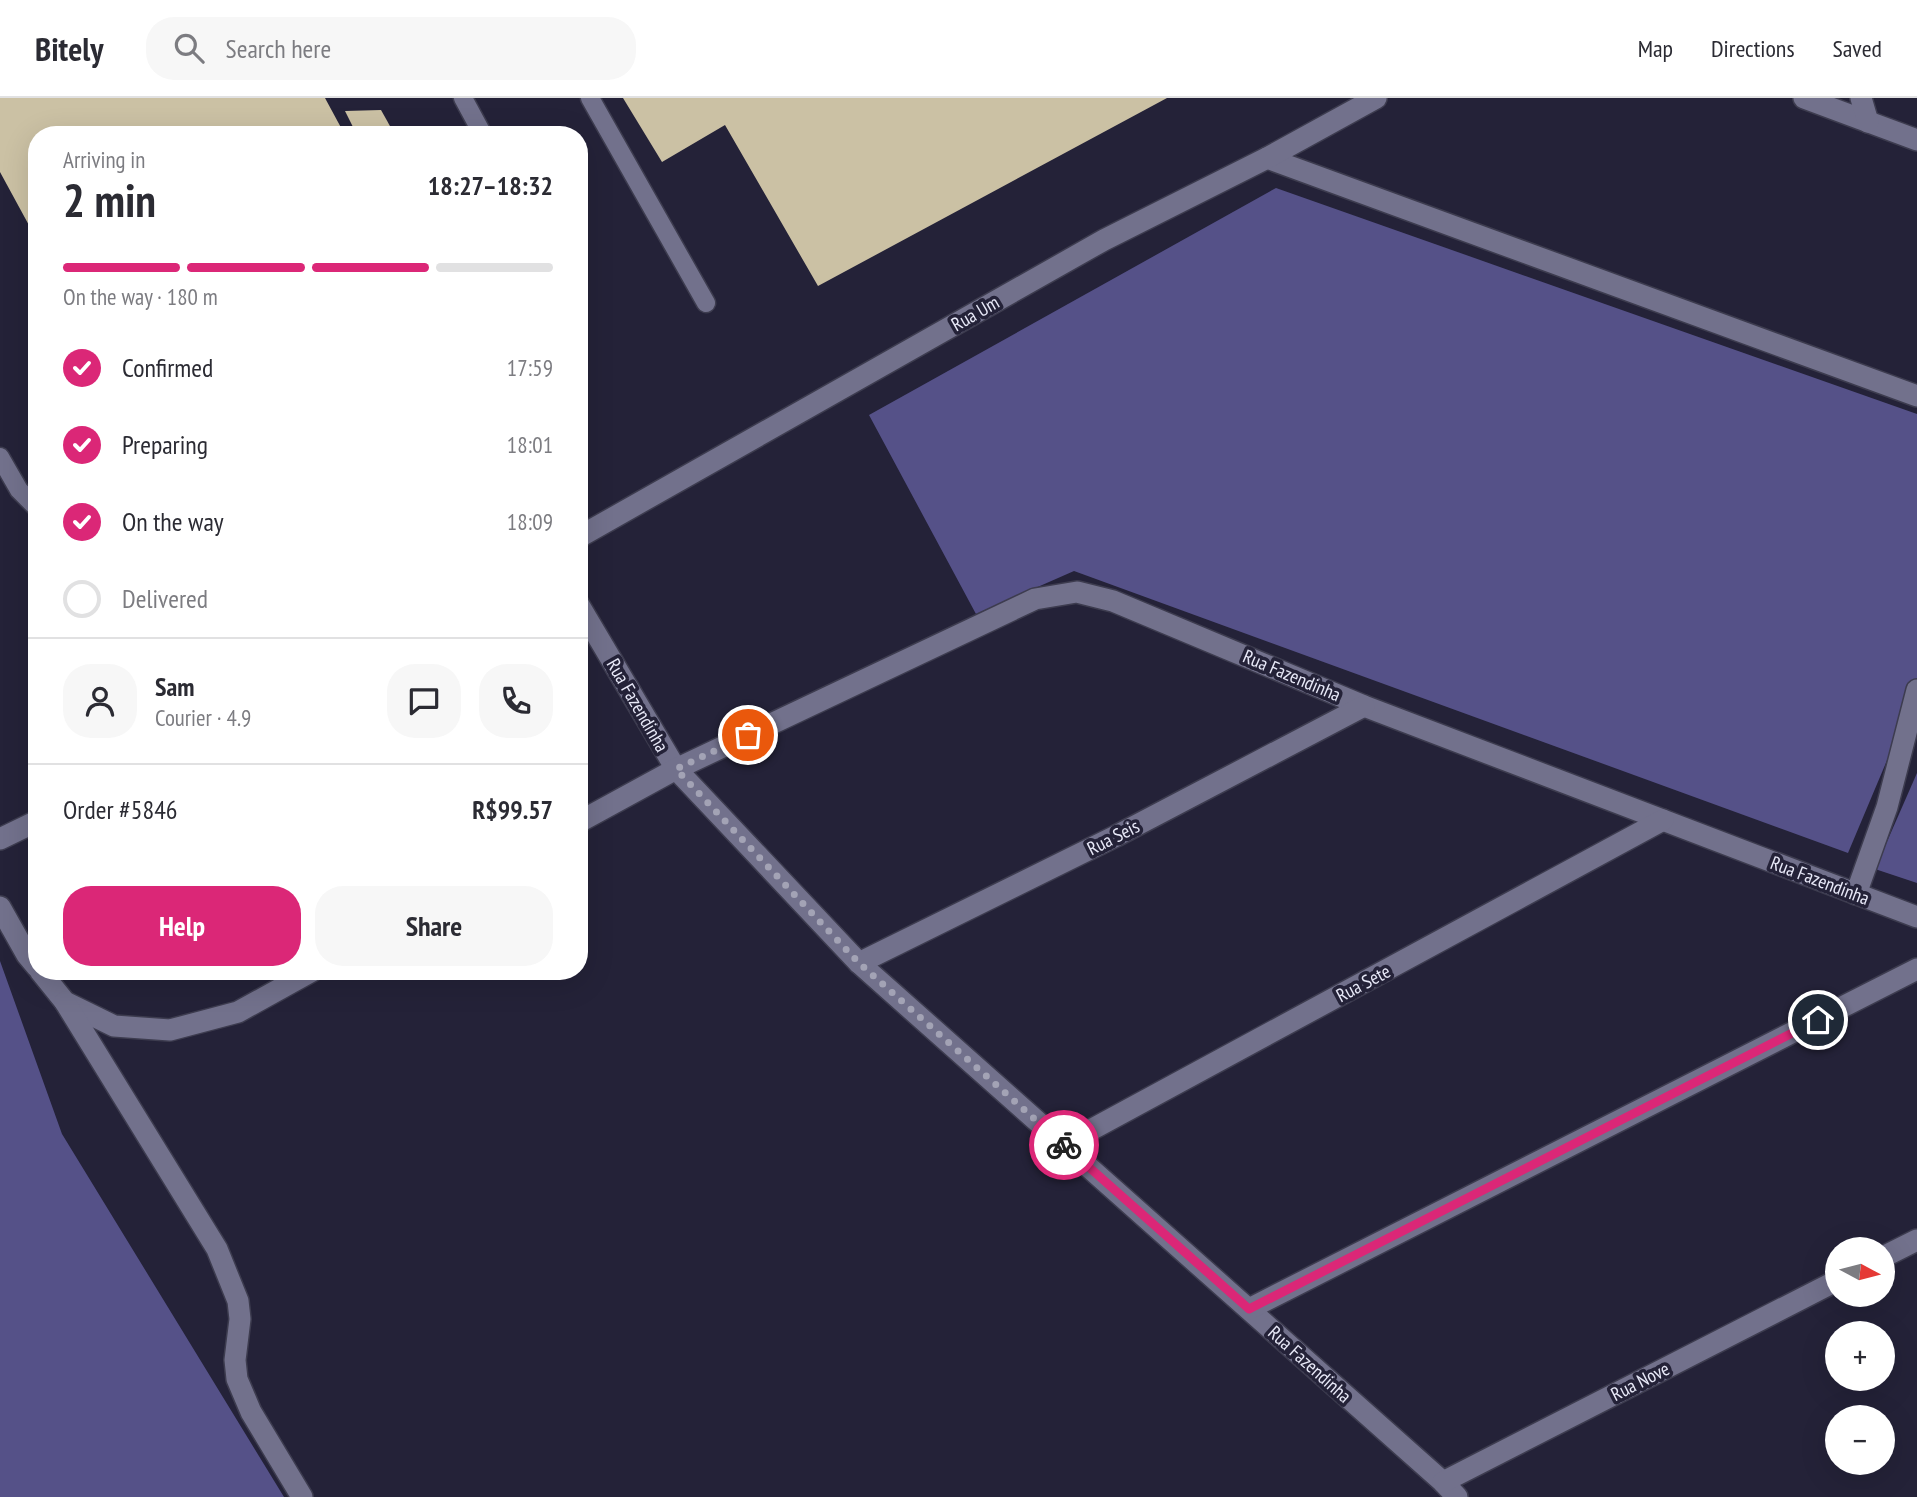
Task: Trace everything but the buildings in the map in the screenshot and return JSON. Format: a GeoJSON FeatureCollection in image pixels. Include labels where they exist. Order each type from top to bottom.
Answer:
{"type":"FeatureCollection","features":[{"type":"Feature","properties":{"kind":"street","name":"Rua Um"},"geometry":{"type":"LineString","coordinates":[[588,532],[1104,240],[1266,158],[1376,98]]}},
{"type":"Feature","properties":{"kind":"street"},"geometry":{"type":"LineString","coordinates":[[1804,98],[1917,140]]}},
{"type":"Feature","properties":{"kind":"street"},"geometry":{"type":"LineString","coordinates":[[1861,98],[1868,122]]}},
{"type":"Feature","properties":{"kind":"street"},"geometry":{"type":"LineString","coordinates":[[1266,158],[1917,396]]}},
{"type":"Feature","properties":{"kind":"street","name":"Rua Fazendinha"},"geometry":{"type":"LineString","coordinates":[[588,817],[676,769],[1035,599],[1077,592],[1152,615],[1364,706],[1917,918]]}},
{"type":"Feature","properties":{"kind":"street","name":"Rua Fazendinha"},"geometry":{"type":"LineString","coordinates":[[588,620],[676,769],[859,963],[1450,1490]]}},
{"type":"Feature","properties":{"kind":"street"},"geometry":{"type":"LineString","coordinates":[[1856,894],[1887,807],[1917,690]]}},
{"type":"Feature","properties":{"kind":"street","name":"Rua Seis"},"geometry":{"type":"LineString","coordinates":[[859,963],[1116,836],[1364,706]]}},
{"type":"Feature","properties":{"kind":"street","name":"Rua Sete"},"geometry":{"type":"LineString","coordinates":[[1063,1145],[1663,820]]}},
{"type":"Feature","properties":{"kind":"street"},"geometry":{"type":"LineString","coordinates":[[0,839],[28,825]]}},
{"type":"Feature","properties":{"kind":"street"},"geometry":{"type":"LineString","coordinates":[[0,907],[28,956]]}},
{"type":"Feature","properties":{"kind":"street"},"geometry":{"type":"LineString","coordinates":[[1249,1309],[1917,969]]}},
{"type":"Feature","properties":{"kind":"street"},"geometry":{"type":"LineString","coordinates":[[47,980],[65,1002],[217,1249],[238,1301],[240,1319],[235,1360],[237,1379],[251,1412],[302,1497]]}},
{"type":"Feature","properties":{"kind":"street"},"geometry":{"type":"LineString","coordinates":[[65,1002],[114,1026],[170,1030],[238,1012],[296,980]]}},
{"type":"Feature","properties":{"kind":"street"},"geometry":{"type":"LineString","coordinates":[[1895,1251],[1917,1240]]}},
{"type":"Feature","properties":{"kind":"street","name":"Rua Nove"},"geometry":{"type":"LineString","coordinates":[[1450,1490],[1825,1287]]}},
{"type":"Feature","properties":{"kind":"lane"},"geometry":{"type":"LineString","coordinates":[[463,98],[478,126]]}},
{"type":"Feature","properties":{"kind":"lane"},"geometry":{"type":"LineString","coordinates":[[590,98],[706,303]]}},
{"type":"Feature","properties":{"kind":"lane"},"geometry":{"type":"LineString","coordinates":[[0,457],[19,490],[28,499]]}},
{"type":"Feature","properties":{"kind":"shaded area"},"geometry":{"type":"Polygon","coordinates":[[[1276,188],[1917,414],[1917,689],[1848,853],[1074,571],[976,614],[869,415],[1276,188]]]}},
{"type":"Feature","properties":{"kind":"shaded area"},"geometry":{"type":"Polygon","coordinates":[[[1917,773],[1917,883],[1875,869],[1917,773]]]}},
{"type":"Feature","properties":{"kind":"shaded area"},"geometry":{"type":"Polygon","coordinates":[[[0,961],[62,1134],[284,1497],[0,1497],[0,961]]]}},
{"type":"Feature","properties":{"kind":"way so far"},"geometry":{"type":"LineString","coordinates":[[748,735],[676,769],[859,963],[1064,1145]]}},
{"type":"Feature","properties":{"kind":"route"},"geometry":{"type":"LineString","coordinates":[[1064,1145],[1249,1309],[1818,1020]]}}]}
